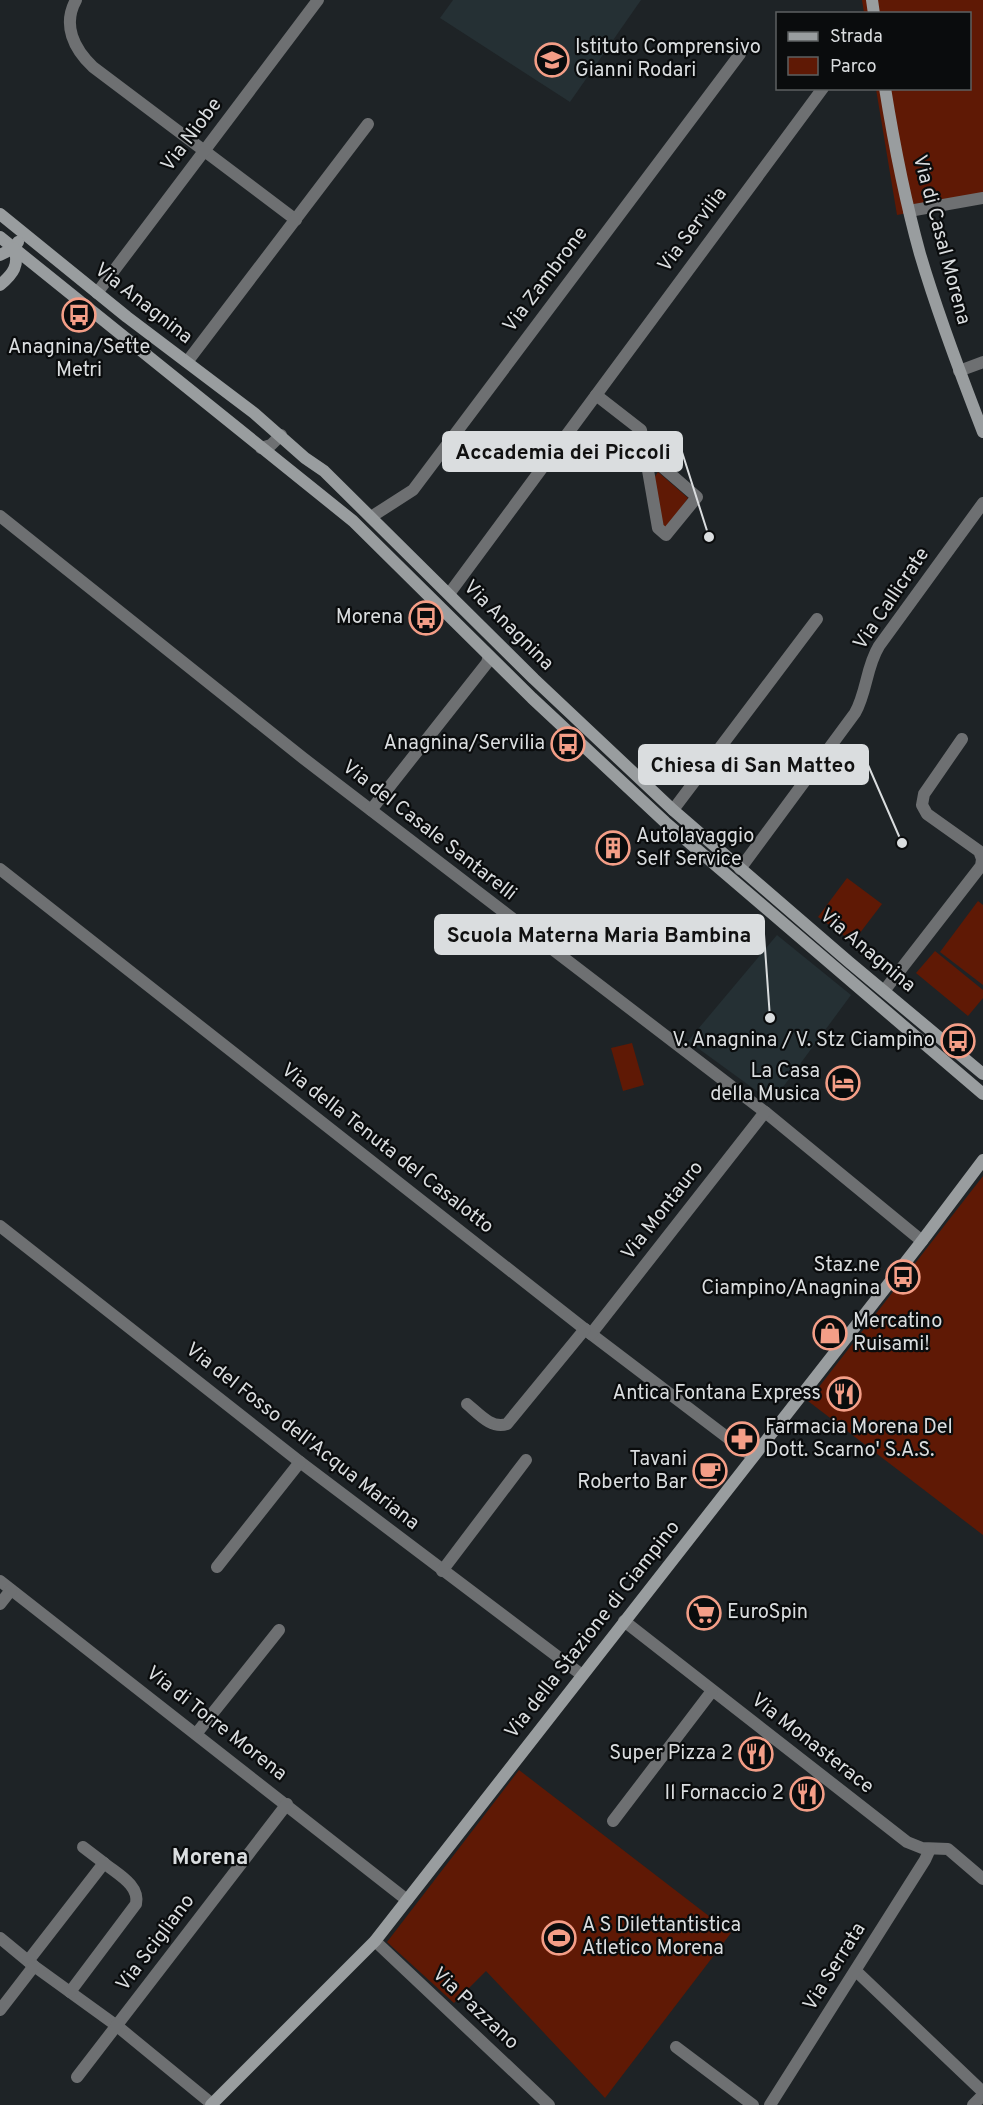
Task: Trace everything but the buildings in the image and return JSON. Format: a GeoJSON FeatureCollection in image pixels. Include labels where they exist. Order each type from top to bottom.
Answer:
{"type":"FeatureCollection","features":[{"type":"Feature","properties":{"kind":"main road","name":"Via di Casal Morena"},"geometry":{"type":"LineString","coordinates":[[885,90],[909,211],[935,301],[983,432]]}},
{"type":"Feature","properties":{"kind":"main road","name":"Via Anagnina"},"geometry":{"type":"LineString","coordinates":[[0,214],[324,471],[534,679],[673,810],[983,1074]]}},
{"type":"Feature","properties":{"kind":"main road"},"geometry":{"type":"LineString","coordinates":[[0,255],[14,248],[24,234]]}},
{"type":"Feature","properties":{"kind":"main road","name":"Via Anagnina"},"geometry":{"type":"LineString","coordinates":[[0,237],[353,521],[489,656],[665,822],[983,1094]]}},
{"type":"Feature","properties":{"kind":"main road"},"geometry":{"type":"LineString","coordinates":[[0,285],[12,274],[16,266],[17,258],[14,248]]}},
{"type":"Feature","properties":{"kind":"main road","name":"Via della Stazione di Ciampino"},"geometry":{"type":"LineString","coordinates":[[211,2105],[375,1941],[983,1160]]}},
{"type":"Feature","properties":{"kind":"street"},"geometry":{"type":"LineString","coordinates":[[76,0],[70,16],[71,33],[77,49],[86,60],[100,74],[296,220]]}},
{"type":"Feature","properties":{"kind":"street","name":"Via Niobe"},"geometry":{"type":"LineString","coordinates":[[97,293],[318,0]]}},
{"type":"Feature","properties":{"kind":"street","name":"Via Zambrone"},"geometry":{"type":"LineString","coordinates":[[371,517],[413,490],[740,54]]}},
{"type":"Feature","properties":{"kind":"street","name":"Via Servilia"},"geometry":{"type":"LineString","coordinates":[[449,594],[822,90]]}},
{"type":"Feature","properties":{"kind":"street"},"geometry":{"type":"LineString","coordinates":[[187,362],[368,124]]}},
{"type":"Feature","properties":{"kind":"street"},"geometry":{"type":"LineString","coordinates":[[909,211],[983,198]]}},
{"type":"Feature","properties":{"kind":"street"},"geometry":{"type":"LineString","coordinates":[[959,371],[983,362]]}},
{"type":"Feature","properties":{"kind":"street"},"geometry":{"type":"LineString","coordinates":[[596,395],[641,430],[658,528],[666,535],[697,498],[645,452]]}},
{"type":"Feature","properties":{"kind":"street"},"geometry":{"type":"LineString","coordinates":[[261,448],[271,445],[281,435]]}},
{"type":"Feature","properties":{"kind":"street","name":"Via Callicrate"},"geometry":{"type":"LineString","coordinates":[[740,869],[855,713],[863,696],[871,662],[878,648],[983,503]]}},
{"type":"Feature","properties":{"kind":"street","name":"Via del Casale Santarelli"},"geometry":{"type":"LineString","coordinates":[[0,516],[303,758],[765,1112],[922,1240]]}},
{"type":"Feature","properties":{"kind":"street"},"geometry":{"type":"LineString","coordinates":[[673,810],[817,619]]}},
{"type":"Feature","properties":{"kind":"street"},"geometry":{"type":"LineString","coordinates":[[371,810],[487,663],[489,656]]}},
{"type":"Feature","properties":{"kind":"street"},"geometry":{"type":"LineString","coordinates":[[884,991],[981,866],[982,859],[979,851],[926,813],[922,805],[924,794],[962,740]]}},
{"type":"Feature","properties":{"kind":"street","name":"Via della Tenuta del Casalotto"},"geometry":{"type":"LineString","coordinates":[[0,869],[588,1332],[753,1457]]}},
{"type":"Feature","properties":{"kind":"street","name":"Via Montauro"},"geometry":{"type":"LineString","coordinates":[[466,1404],[493,1424],[500,1426],[507,1424],[588,1332],[765,1112]]}},
{"type":"Feature","properties":{"kind":"street","name":"Via del Fosso dell'Acqua Mariana"},"geometry":{"type":"LineString","coordinates":[[0,1226],[300,1462],[582,1675]]}},
{"type":"Feature","properties":{"kind":"street"},"geometry":{"type":"LineString","coordinates":[[442,1571],[526,1460]]}},
{"type":"Feature","properties":{"kind":"street"},"geometry":{"type":"LineString","coordinates":[[217,1567],[300,1462]]}},
{"type":"Feature","properties":{"kind":"street","name":"Via di Torre Morena"},"geometry":{"type":"LineString","coordinates":[[0,1581],[407,1900]]}},
{"type":"Feature","properties":{"kind":"street"},"geometry":{"type":"LineString","coordinates":[[0,1604],[12,1590]]}},
{"type":"Feature","properties":{"kind":"street","name":"Via Monasterace"},"geometry":{"type":"LineString","coordinates":[[624,1622],[907,1842],[918,1847],[951,1850],[983,1879]]}},
{"type":"Feature","properties":{"kind":"street"},"geometry":{"type":"LineString","coordinates":[[196,1734],[279,1630]]}},
{"type":"Feature","properties":{"kind":"street"},"geometry":{"type":"LineString","coordinates":[[613,1821],[712,1691]]}},
{"type":"Feature","properties":{"kind":"street","name":"Via Scigliano"},"geometry":{"type":"LineString","coordinates":[[77,2077],[287,1804]]}},
{"type":"Feature","properties":{"kind":"street"},"geometry":{"type":"LineString","coordinates":[[70,1992],[136,1904],[138,1896],[133,1886],[83,1847]]}},
{"type":"Feature","properties":{"kind":"street","name":"Via Serrata"},"geometry":{"type":"LineString","coordinates":[[770,2105],[856,1971],[930,1849]]}},
{"type":"Feature","properties":{"kind":"street"},"geometry":{"type":"LineString","coordinates":[[0,2010],[31,1963],[104,1863]]}},
{"type":"Feature","properties":{"kind":"street"},"geometry":{"type":"LineString","coordinates":[[0,1938],[117,2026],[211,2105]]}},
{"type":"Feature","properties":{"kind":"street","name":"Via Pazzano"},"geometry":{"type":"LineString","coordinates":[[375,1941],[549,2105]]}},
{"type":"Feature","properties":{"kind":"street"},"geometry":{"type":"LineString","coordinates":[[856,1971],[983,2094],[974,2105]]}},
{"type":"Feature","properties":{"kind":"street"},"geometry":{"type":"LineString","coordinates":[[676,2047],[753,2105]]}},
{"type":"Feature","properties":{"kind":"shaded area","name":"Istituto Comprensivo Gianni Rodari"},"geometry":{"type":"Polygon","coordinates":[[[453,0],[641,0],[570,102],[440,18],[453,0]]]}},
{"type":"Feature","properties":{"kind":"shaded area"},"geometry":{"type":"Polygon","coordinates":[[[777,935],[851,995],[772,1102],[688,1041],[777,935]]]}},
{"type":"Feature","properties":{"kind":"green space"},"geometry":{"type":"Polygon","coordinates":[[[862,0],[983,0],[983,199],[897,215],[876,90],[971,90],[971,12],[864,12],[862,0]]]}},
{"type":"Feature","properties":{"kind":"green space"},"geometry":{"type":"Polygon","coordinates":[[[658,472],[688,498],[667,528],[662,525],[654,478],[658,472]]]}},
{"type":"Feature","properties":{"kind":"green space"},"geometry":{"type":"Polygon","coordinates":[[[847,878],[882,904],[853,942],[818,917],[847,878]]]}},
{"type":"Feature","properties":{"kind":"green space"},"geometry":{"type":"Polygon","coordinates":[[[978,901],[983,905],[983,985],[940,952],[978,901]]]}},
{"type":"Feature","properties":{"kind":"green space"},"geometry":{"type":"Polygon","coordinates":[[[935,951],[983,990],[983,998],[968,1016],[916,973],[935,951]]]}},
{"type":"Feature","properties":{"kind":"green space"},"geometry":{"type":"Polygon","coordinates":[[[632,1043],[644,1085],[623,1091],[611,1048],[632,1043]]]}},
{"type":"Feature","properties":{"kind":"green space"},"geometry":{"type":"Polygon","coordinates":[[[983,1176],[983,1535],[808,1401],[983,1176]]]}},
{"type":"Feature","properties":{"kind":"green space","name":"A S Dilettantistica Atletico Morena"},"geometry":{"type":"Polygon","coordinates":[[[519,1770],[731,1933],[605,2098],[486,1971],[454,2003],[387,1942],[519,1770]]]}},
{"type":"Feature","properties":{"kind":"place","name":"Istituto Comprensivo Gianni Rodari"},"geometry":{"type":"Point","coordinates":[552,60]}},
{"type":"Feature","properties":{"kind":"place","name":"Anagnina/Sette Metri"},"geometry":{"type":"Point","coordinates":[79,315]}},
{"type":"Feature","properties":{"kind":"place","name":"Accademia dei Piccoli"},"geometry":{"type":"Point","coordinates":[709,537]}},
{"type":"Feature","properties":{"kind":"place","name":"Morena"},"geometry":{"type":"Point","coordinates":[426,618]}},
{"type":"Feature","properties":{"kind":"place","name":"Anagnina/Servilia"},"geometry":{"type":"Point","coordinates":[568,744]}},
{"type":"Feature","properties":{"kind":"place","name":"Chiesa di San Matteo"},"geometry":{"type":"Point","coordinates":[902,843]}},
{"type":"Feature","properties":{"kind":"place","name":"Autolavaggio Self Service"},"geometry":{"type":"Point","coordinates":[613,848]}},
{"type":"Feature","properties":{"kind":"place","name":"Scuola Materna Maria Bambina"},"geometry":{"type":"Point","coordinates":[770,1018]}},
{"type":"Feature","properties":{"kind":"place","name":"V. Anagnina / V. Stz Ciampino"},"geometry":{"type":"Point","coordinates":[958,1041]}},
{"type":"Feature","properties":{"kind":"place","name":"La Casa della Musica"},"geometry":{"type":"Point","coordinates":[843,1083]}},
{"type":"Feature","properties":{"kind":"place","name":"Staz.ne Ciampino/Anagnina"},"geometry":{"type":"Point","coordinates":[903,1277]}},
{"type":"Feature","properties":{"kind":"place","name":"Mercatino Ruisami!"},"geometry":{"type":"Point","coordinates":[830,1333]}},
{"type":"Feature","properties":{"kind":"place","name":"Antica Fontana Express"},"geometry":{"type":"Point","coordinates":[844,1394]}},
{"type":"Feature","properties":{"kind":"place","name":"Farmacia Morena Del Dott. Scarno' S.A.S."},"geometry":{"type":"Point","coordinates":[742,1439]}},
{"type":"Feature","properties":{"kind":"place","name":"Tavani Roberto Bar"},"geometry":{"type":"Point","coordinates":[710,1471]}},
{"type":"Feature","properties":{"kind":"place","name":"EuroSpin"},"geometry":{"type":"Point","coordinates":[704,1613]}},
{"type":"Feature","properties":{"kind":"place","name":"Super Pizza 2"},"geometry":{"type":"Point","coordinates":[756,1754]}},
{"type":"Feature","properties":{"kind":"place","name":"Il Fornaccio 2"},"geometry":{"type":"Point","coordinates":[807,1794]}},
{"type":"Feature","properties":{"kind":"place","name":"A S Dilettantistica Atletico Morena"},"geometry":{"type":"Point","coordinates":[559,1938]}},
{"type":"Feature","properties":{"kind":"district","name":"Morena"},"geometry":{"type":"Point","coordinates":[210,1858]}}]}
